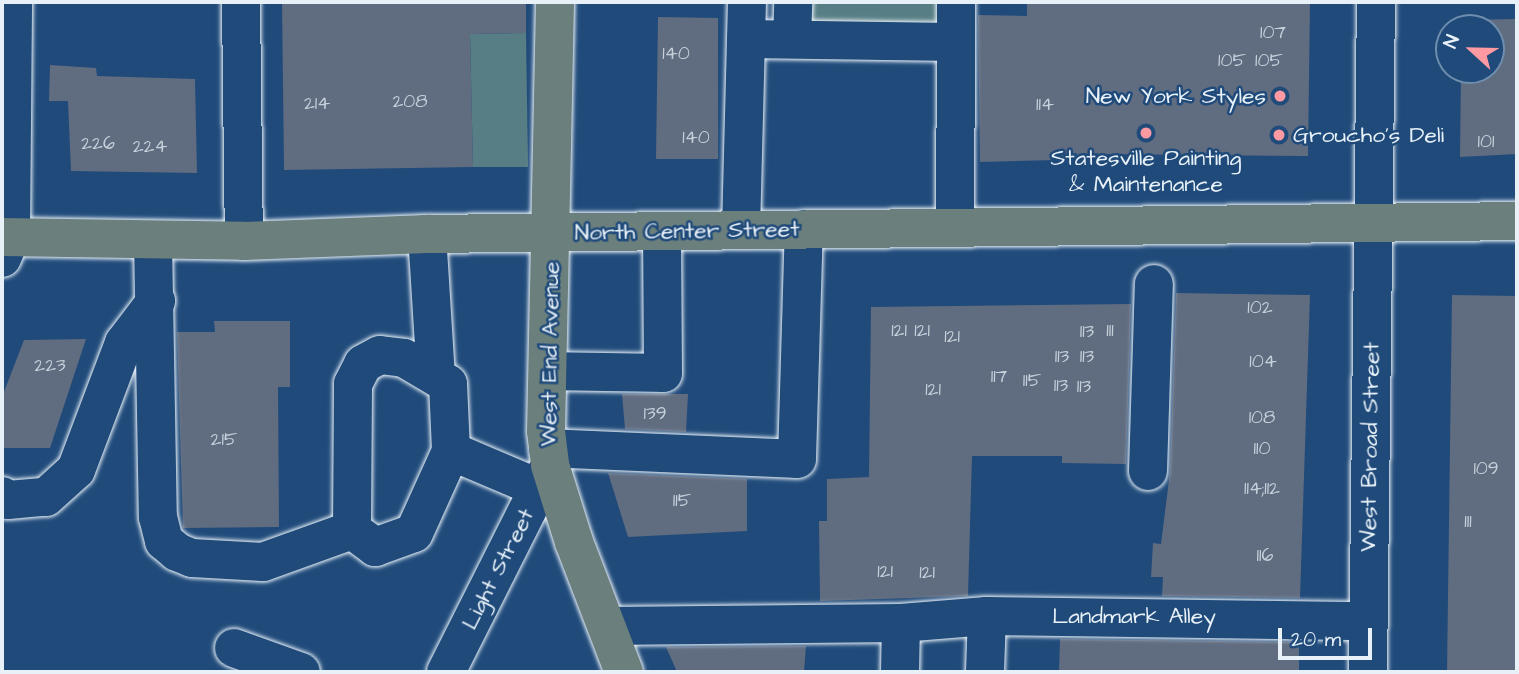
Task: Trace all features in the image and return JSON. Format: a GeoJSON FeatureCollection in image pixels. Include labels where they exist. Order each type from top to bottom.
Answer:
{"type":"FeatureCollection","features":[{"type":"Feature","properties":{"kind":"main road","name":"West End Avenue"},"geometry":{"type":"LineString","coordinates":[[555,2],[545,467],[624,672]]}},
{"type":"Feature","properties":{"kind":"main road","name":"North Center Street"},"geometry":{"type":"LineString","coordinates":[[5,244],[153,240],[244,241],[426,234],[1517,221]]}},
{"type":"Feature","properties":{"kind":"street"},"geometry":{"type":"LineString","coordinates":[[5,244],[13,2]]}},
{"type":"Feature","properties":{"kind":"street"},"geometry":{"type":"LineString","coordinates":[[242,2],[244,241]]}},
{"type":"Feature","properties":{"kind":"street"},"geometry":{"type":"LineString","coordinates":[[792,39],[793,2]]}},
{"type":"Feature","properties":{"kind":"street"},"geometry":{"type":"LineString","coordinates":[[955,227],[956,2]]}},
{"type":"Feature","properties":{"kind":"street","name":"West Broad Street"},"geometry":{"type":"LineString","coordinates":[[1367,672],[1376,2]]}},
{"type":"Feature","properties":{"kind":"street"},"geometry":{"type":"LineString","coordinates":[[741,230],[746,20],[792,39],[955,42]]}},
{"type":"Feature","properties":{"kind":"street"},"geometry":{"type":"LineString","coordinates":[[451,452],[545,467],[797,459],[804,229]]}},
{"type":"Feature","properties":{"kind":"street"},"geometry":{"type":"LineString","coordinates":[[548,371],[663,373],[662,231]]}},
{"type":"Feature","properties":{"kind":"street"},"geometry":{"type":"LineString","coordinates":[[426,234],[436,376]]}},
{"type":"Feature","properties":{"kind":"street"},"geometry":{"type":"LineString","coordinates":[[153,240],[158,517],[164,541],[192,558],[263,562],[352,530]]}},
{"type":"Feature","properties":{"kind":"street"},"geometry":{"type":"LineString","coordinates":[[1148,471],[1154,284]]}},
{"type":"Feature","properties":{"kind":"street"},"geometry":{"type":"LineString","coordinates":[[2,496],[8,500],[46,497],[76,470],[124,343],[156,301]]}},
{"type":"Feature","properties":{"kind":"street"},"geometry":{"type":"LineString","coordinates":[[380,355],[404,358],[448,384],[451,452],[414,533],[375,547],[352,530],[353,384],[363,364],[380,355]]}},
{"type":"Feature","properties":{"kind":"street","name":"Light Street"},"geometry":{"type":"LineString","coordinates":[[446,672],[545,467]]}},
{"type":"Feature","properties":{"kind":"street"},"geometry":{"type":"LineString","coordinates":[[985,672],[987,615]]}},
{"type":"Feature","properties":{"kind":"street","name":"Landmark Alley"},"geometry":{"type":"LineString","coordinates":[[607,626],[901,623],[987,615],[1368,621]]}},
{"type":"Feature","properties":{"kind":"street"},"geometry":{"type":"LineString","coordinates":[[900,672],[901,623]]}},
{"type":"Feature","properties":{"kind":"street"},"geometry":{"type":"LineString","coordinates":[[234,648],[301,672]]}},
{"type":"Feature","properties":{"kind":"green space"},"geometry":{"type":"Polygon","coordinates":[[[793,2],[955,2],[955,42],[792,39],[793,2]]]}},
{"type":"Feature","properties":{"kind":"green space"},"geometry":{"type":"Polygon","coordinates":[[[526,33],[528,167],[473,167],[470,34],[526,33]]]}},
{"type":"Feature","properties":{"kind":"building"},"geometry":{"type":"Polygon","coordinates":[[[282,2],[526,2],[526,33],[470,34],[473,167],[284,170],[282,2]]]}},
{"type":"Feature","properties":{"kind":"building"},"geometry":{"type":"Polygon","coordinates":[[[1027,2],[1310,2],[1308,156],[1098,154],[1098,159],[980,162],[978,15],[1027,16],[1027,2]]]}},
{"type":"Feature","properties":{"kind":"building"},"geometry":{"type":"Polygon","coordinates":[[[658,17],[718,18],[718,159],[656,159],[658,17]]]}},
{"type":"Feature","properties":{"kind":"building"},"geometry":{"type":"Polygon","coordinates":[[[1505,19],[1517,19],[1517,154],[1460,157],[1461,84],[1505,84],[1505,19]]]}},
{"type":"Feature","properties":{"kind":"building"},"geometry":{"type":"Polygon","coordinates":[[[50,65],[96,68],[97,76],[195,79],[197,173],[71,171],[68,101],[49,101],[50,65]]]}},
{"type":"Feature","properties":{"kind":"building"},"geometry":{"type":"Polygon","coordinates":[[[1176,293],[1310,295],[1300,598],[1162,596],[1163,577],[1151,577],[1153,543],[1161,544],[1170,472],[1176,293]]]}},
{"type":"Feature","properties":{"kind":"building"},"geometry":{"type":"Polygon","coordinates":[[[1452,295],[1517,296],[1517,672],[1447,672],[1452,295]]]}},
{"type":"Feature","properties":{"kind":"building"},"geometry":{"type":"Polygon","coordinates":[[[1131,304],[1126,464],[1062,463],[1062,456],[972,456],[968,596],[820,601],[819,521],[827,521],[827,479],[869,477],[871,307],[1131,304]]]}},
{"type":"Feature","properties":{"kind":"building"},"geometry":{"type":"Polygon","coordinates":[[[214,321],[290,321],[290,387],[278,387],[279,527],[183,528],[177,332],[215,332],[214,321]]]}},
{"type":"Feature","properties":{"kind":"building"},"geometry":{"type":"Polygon","coordinates":[[[86,339],[50,448],[2,448],[2,397],[24,340],[86,339]]]}},
{"type":"Feature","properties":{"kind":"building"},"geometry":{"type":"Polygon","coordinates":[[[622,394],[688,394],[686,432],[625,429],[622,394]]]}},
{"type":"Feature","properties":{"kind":"building"},"geometry":{"type":"Polygon","coordinates":[[[608,473],[747,479],[747,531],[628,537],[608,473]]]}},
{"type":"Feature","properties":{"kind":"building"},"geometry":{"type":"Polygon","coordinates":[[[1060,639],[1299,642],[1299,672],[1059,672],[1060,639]]]}},
{"type":"Feature","properties":{"kind":"building"},"geometry":{"type":"Polygon","coordinates":[[[806,646],[804,672],[677,672],[666,647],[806,646]]]}},
{"type":"Feature","properties":{"kind":"place","name":"New York Styles"},"geometry":{"type":"Point","coordinates":[1280,96]}},
{"type":"Feature","properties":{"kind":"place","name":"Statesville Painting & Maintenance"},"geometry":{"type":"Point","coordinates":[1146,133]}},
{"type":"Feature","properties":{"kind":"place","name":"Groucho's Deli"},"geometry":{"type":"Point","coordinates":[1279,135]}}]}
